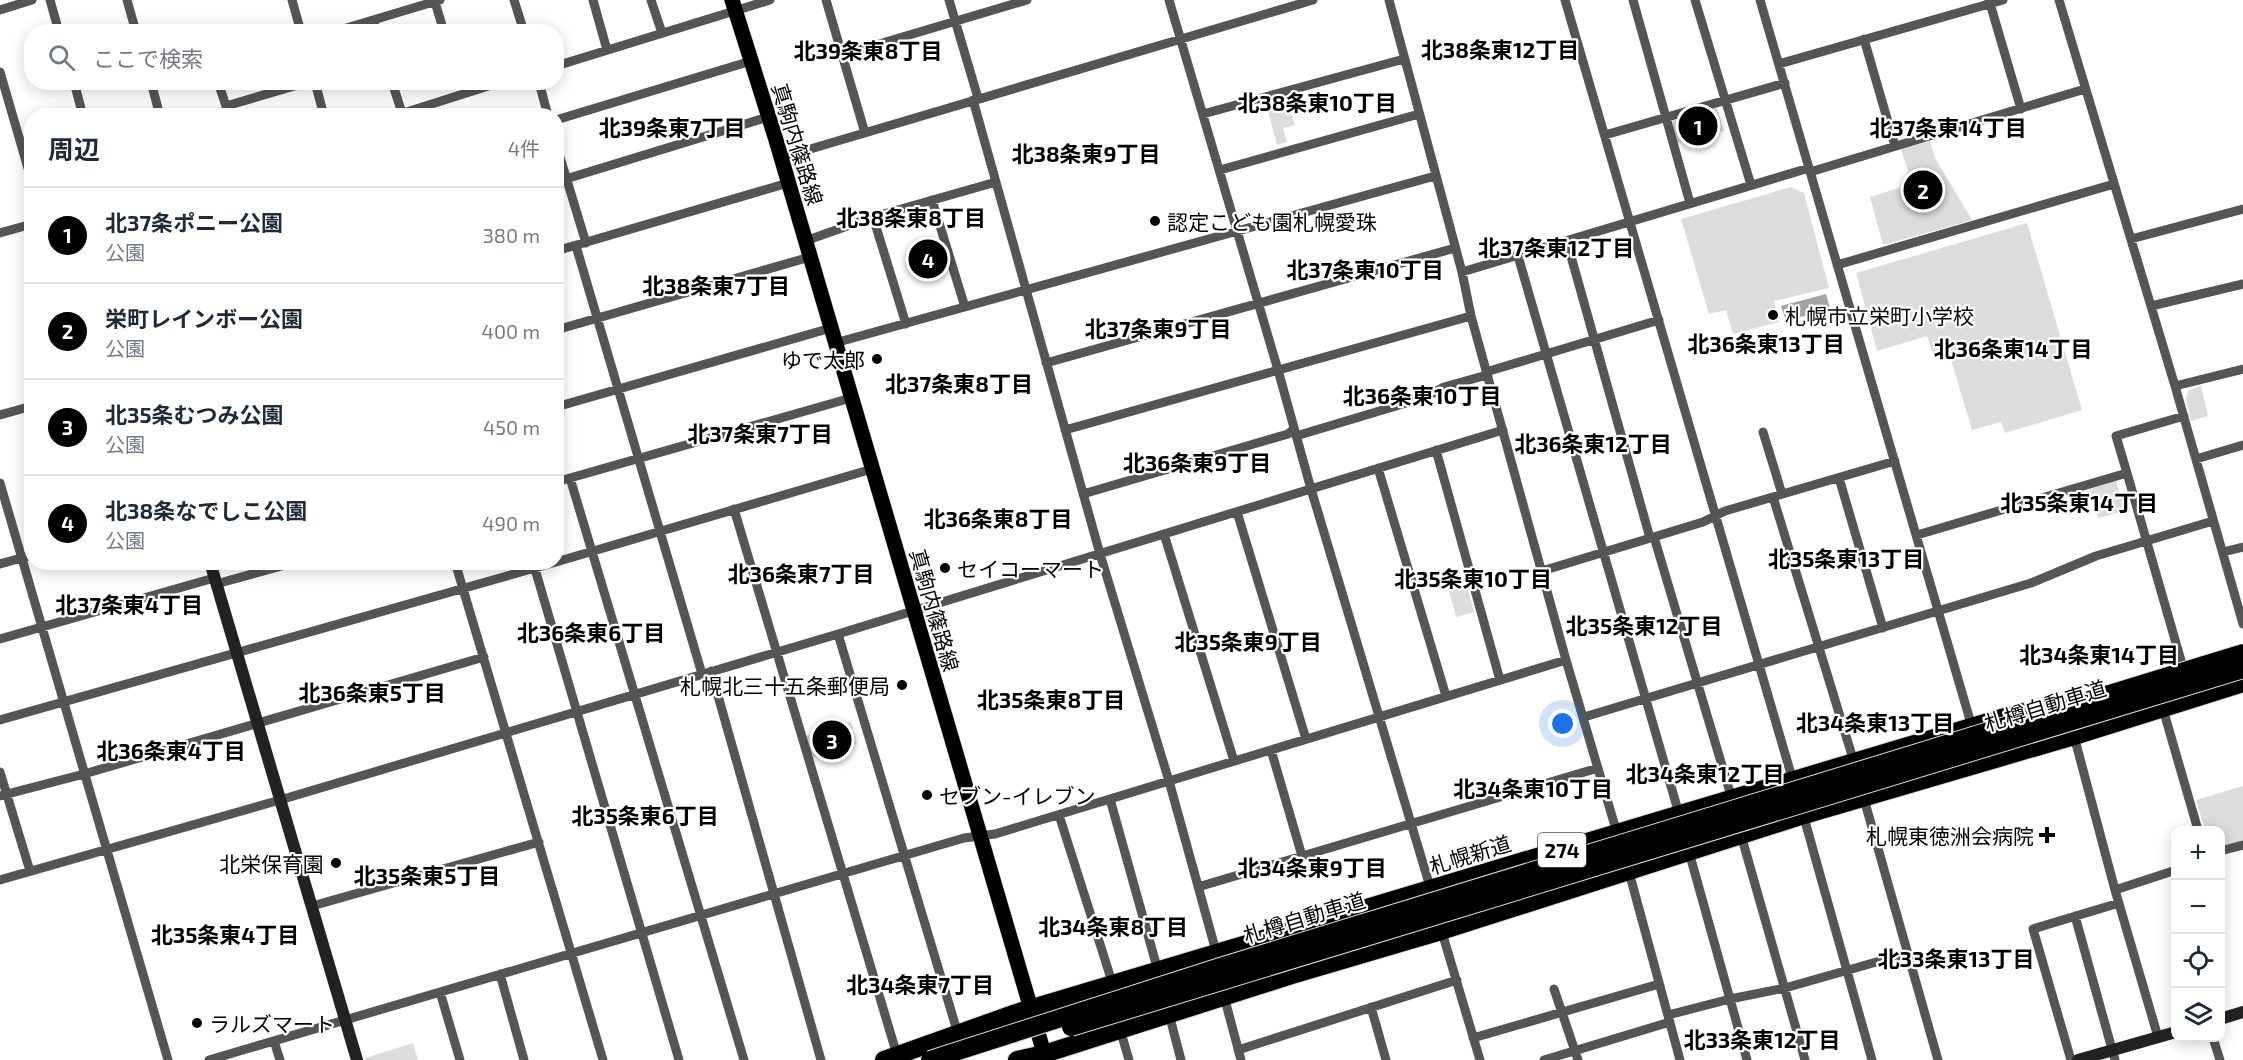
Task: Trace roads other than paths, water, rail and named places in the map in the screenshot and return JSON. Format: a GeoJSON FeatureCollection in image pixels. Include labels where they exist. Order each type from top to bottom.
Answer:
{"type":"FeatureCollection","features":[{"type":"Feature","properties":{"kind":"highway","name":"札幌新道"},"geometry":{"type":"LineString","coordinates":[[891,1058],[1030,1009],[2243,645]]}},
{"type":"Feature","properties":{"kind":"highway","name":"札樽自動車道"},"geometry":{"type":"LineString","coordinates":[[930,1060],[1220,967],[2243,653]]}},
{"type":"Feature","properties":{"kind":"highway","name":"札樽自動車道"},"geometry":{"type":"LineString","coordinates":[[965,1060],[2243,669]]}},
{"type":"Feature","properties":{"kind":"highway","name":"274"},"geometry":{"type":"LineString","coordinates":[[1017,1060],[1045,1057],[1120,1029],[1441,931],[1804,815],[2074,736],[2243,683]]}},
{"type":"Feature","properties":{"kind":"main road","name":"真駒内篠路線"},"geometry":{"type":"LineString","coordinates":[[733,5],[810,257],[1045,1057]]}},
{"type":"Feature","properties":{"kind":"street"},"geometry":{"type":"LineString","coordinates":[[0,10],[32,0]]}},
{"type":"Feature","properties":{"kind":"street"},"geometry":{"type":"LineString","coordinates":[[50,0],[57,24]]}},
{"type":"Feature","properties":{"kind":"street"},"geometry":{"type":"LineString","coordinates":[[127,0],[134,24]]}},
{"type":"Feature","properties":{"kind":"street"},"geometry":{"type":"LineString","coordinates":[[292,0],[299,24]]}},
{"type":"Feature","properties":{"kind":"street"},"geometry":{"type":"LineString","coordinates":[[514,0],[522,24]]}},
{"type":"Feature","properties":{"kind":"street"},"geometry":{"type":"LineString","coordinates":[[593,0],[608,50]]}},
{"type":"Feature","properties":{"kind":"street"},"geometry":{"type":"LineString","coordinates":[[651,0],[662,33]]}},
{"type":"Feature","properties":{"kind":"street"},"geometry":{"type":"LineString","coordinates":[[564,64],[662,33],[733,5],[770,0]]}},
{"type":"Feature","properties":{"kind":"street"},"geometry":{"type":"LineString","coordinates":[[826,0],[865,133]]}},
{"type":"Feature","properties":{"kind":"street"},"geometry":{"type":"LineString","coordinates":[[949,0],[1046,363],[1198,887],[1240,1055],[1371,1007],[1457,980]]}},
{"type":"Feature","properties":{"kind":"street"},"geometry":{"type":"LineString","coordinates":[[843,55],[1027,0]]}},
{"type":"Feature","properties":{"kind":"street"},"geometry":{"type":"LineString","coordinates":[[1169,0],[1480,1060]]}},
{"type":"Feature","properties":{"kind":"street"},"geometry":{"type":"LineString","coordinates":[[780,158],[1313,0]]}},
{"type":"Feature","properties":{"kind":"street"},"geometry":{"type":"LineString","coordinates":[[1389,0],[1462,272],[1471,316],[1566,660],[1617,833]]}},
{"type":"Feature","properties":{"kind":"street"},"geometry":{"type":"LineString","coordinates":[[1565,0],[1804,815],[1872,1060]]}},
{"type":"Feature","properties":{"kind":"street"},"geometry":{"type":"LineString","coordinates":[[1633,0],[1690,203]]}},
{"type":"Feature","properties":{"kind":"street"},"geometry":{"type":"LineString","coordinates":[[1695,0],[1750,185]]}},
{"type":"Feature","properties":{"kind":"street"},"geometry":{"type":"LineString","coordinates":[[1760,0],[1972,727]]}},
{"type":"Feature","properties":{"kind":"street"},"geometry":{"type":"LineString","coordinates":[[1779,64],[1989,2],[2003,0]]}},
{"type":"Feature","properties":{"kind":"street"},"geometry":{"type":"LineString","coordinates":[[2059,0],[2184,416],[2243,624]]}},
{"type":"Feature","properties":{"kind":"street"},"geometry":{"type":"LineString","coordinates":[[360,24],[437,1],[442,24]]}},
{"type":"Feature","properties":{"kind":"street"},"geometry":{"type":"LineString","coordinates":[[1989,2],[2021,109]]}},
{"type":"Feature","properties":{"kind":"street"},"geometry":{"type":"LineString","coordinates":[[373,20],[374,24]]}},
{"type":"Feature","properties":{"kind":"street"},"geometry":{"type":"LineString","coordinates":[[1864,39],[1895,146]]}},
{"type":"Feature","properties":{"kind":"street"},"geometry":{"type":"LineString","coordinates":[[1203,114],[1404,58]]}},
{"type":"Feature","properties":{"kind":"street"},"geometry":{"type":"LineString","coordinates":[[564,118],[751,61]]}},
{"type":"Feature","properties":{"kind":"street"},"geometry":{"type":"LineString","coordinates":[[0,72],[24,154]]}},
{"type":"Feature","properties":{"kind":"street"},"geometry":{"type":"LineString","coordinates":[[1605,135],[1785,83]]}},
{"type":"Feature","properties":{"kind":"street"},"geometry":{"type":"LineString","coordinates":[[1462,272],[1750,185],[1895,146],[2085,89]]}},
{"type":"Feature","properties":{"kind":"street"},"geometry":{"type":"LineString","coordinates":[[76,90],[81,108]]}},
{"type":"Feature","properties":{"kind":"street"},"geometry":{"type":"LineString","coordinates":[[153,90],[158,108]]}},
{"type":"Feature","properties":{"kind":"street"},"geometry":{"type":"LineString","coordinates":[[221,90],[226,106],[281,90]]}},
{"type":"Feature","properties":{"kind":"street"},"geometry":{"type":"LineString","coordinates":[[317,90],[322,108]]}},
{"type":"Feature","properties":{"kind":"street"},"geometry":{"type":"LineString","coordinates":[[394,90],[397,108]]}},
{"type":"Feature","properties":{"kind":"street"},"geometry":{"type":"LineString","coordinates":[[417,108],[475,90]]}},
{"type":"Feature","properties":{"kind":"street"},"geometry":{"type":"LineString","coordinates":[[541,90],[546,108]]}},
{"type":"Feature","properties":{"kind":"street"},"geometry":{"type":"LineString","coordinates":[[1220,170],[1419,114]]}},
{"type":"Feature","properties":{"kind":"street"},"geometry":{"type":"LineString","coordinates":[[564,180],[768,117]]}},
{"type":"Feature","properties":{"kind":"street"},"geometry":{"type":"LineString","coordinates":[[564,169],[597,319],[638,459],[707,673],[774,894],[821,1060]]}},
{"type":"Feature","properties":{"kind":"street"},"geometry":{"type":"LineString","coordinates":[[564,405],[833,335],[906,324],[1435,176]]}},
{"type":"Feature","properties":{"kind":"street"},"geometry":{"type":"LineString","coordinates":[[805,241],[873,217],[996,182]]}},
{"type":"Feature","properties":{"kind":"street"},"geometry":{"type":"LineString","coordinates":[[564,249],[788,183]]}},
{"type":"Feature","properties":{"kind":"street"},"geometry":{"type":"LineString","coordinates":[[1837,265],[2114,184]]}},
{"type":"Feature","properties":{"kind":"street"},"geometry":{"type":"LineString","coordinates":[[932,200],[965,307]]}},
{"type":"Feature","properties":{"kind":"street"},"geometry":{"type":"LineString","coordinates":[[2131,239],[2243,209]]}},
{"type":"Feature","properties":{"kind":"street"},"geometry":{"type":"LineString","coordinates":[[873,217],[906,324]]}},
{"type":"Feature","properties":{"kind":"street"},"geometry":{"type":"LineString","coordinates":[[0,233],[24,226]]}},
{"type":"Feature","properties":{"kind":"street"},"geometry":{"type":"LineString","coordinates":[[1567,242],[1652,538],[1732,799]]}},
{"type":"Feature","properties":{"kind":"street"},"geometry":{"type":"LineString","coordinates":[[1046,363],[1455,248]]}},
{"type":"Feature","properties":{"kind":"street"},"geometry":{"type":"LineString","coordinates":[[1518,256],[1679,814]]}},
{"type":"Feature","properties":{"kind":"street"},"geometry":{"type":"LineString","coordinates":[[564,328],[810,257]]}},
{"type":"Feature","properties":{"kind":"street"},"geometry":{"type":"LineString","coordinates":[[2151,306],[2243,284]]}},
{"type":"Feature","properties":{"kind":"street"},"geometry":{"type":"LineString","coordinates":[[1065,430],[1471,316]]}},
{"type":"Feature","properties":{"kind":"street"},"geometry":{"type":"LineString","coordinates":[[1083,494],[1288,434],[1426,397],[1444,387],[1659,320]]}},
{"type":"Feature","properties":{"kind":"street"},"geometry":{"type":"LineString","coordinates":[[2175,386],[2243,369]]}},
{"type":"Feature","properties":{"kind":"street"},"geometry":{"type":"LineString","coordinates":[[564,480],[851,398]]}},
{"type":"Feature","properties":{"kind":"street"},"geometry":{"type":"LineString","coordinates":[[0,415],[24,408]]}},
{"type":"Feature","properties":{"kind":"street"},"geometry":{"type":"LineString","coordinates":[[2182,663],[2116,436],[2184,416]]}},
{"type":"Feature","properties":{"kind":"street"},"geometry":{"type":"LineString","coordinates":[[0,880],[280,800],[838,634],[1503,430]]}},
{"type":"Feature","properties":{"kind":"street"},"geometry":{"type":"LineString","coordinates":[[1763,432],[1818,647],[1854,762]]}},
{"type":"Feature","properties":{"kind":"street"},"geometry":{"type":"LineString","coordinates":[[2196,459],[2243,445]]}},
{"type":"Feature","properties":{"kind":"street"},"geometry":{"type":"LineString","coordinates":[[1436,450],[1500,680]]}},
{"type":"Feature","properties":{"kind":"street"},"geometry":{"type":"LineString","coordinates":[[1542,571],[1703,522],[1725,511],[1894,461]]}},
{"type":"Feature","properties":{"kind":"street"},"geometry":{"type":"LineString","coordinates":[[1378,468],[1446,696]]}},
{"type":"Feature","properties":{"kind":"street"},"geometry":{"type":"LineString","coordinates":[[564,560],[872,469]]}},
{"type":"Feature","properties":{"kind":"street"},"geometry":{"type":"LineString","coordinates":[[1917,536],[2127,473]]}},
{"type":"Feature","properties":{"kind":"street"},"geometry":{"type":"LineString","coordinates":[[1839,477],[1883,628]]}},
{"type":"Feature","properties":{"kind":"street"},"geometry":{"type":"LineString","coordinates":[[570,478],[744,1060]]}},
{"type":"Feature","properties":{"kind":"street"},"geometry":{"type":"LineString","coordinates":[[0,483],[24,568]]}},
{"type":"Feature","properties":{"kind":"street"},"geometry":{"type":"LineString","coordinates":[[734,509],[843,873],[891,1058]]}},
{"type":"Feature","properties":{"kind":"street"},"geometry":{"type":"LineString","coordinates":[[1237,512],[1306,739]]}},
{"type":"Feature","properties":{"kind":"street"},"geometry":{"type":"LineString","coordinates":[[1584,717],[2031,583],[2096,556],[2213,521]]}},
{"type":"Feature","properties":{"kind":"street"},"geometry":{"type":"LineString","coordinates":[[1164,534],[1234,761]]}},
{"type":"Feature","properties":{"kind":"street"},"geometry":{"type":"LineString","coordinates":[[2223,552],[2243,547]]}},
{"type":"Feature","properties":{"kind":"street"},"geometry":{"type":"LineString","coordinates":[[0,564],[24,557]]}},
{"type":"Feature","properties":{"kind":"street"},"geometry":{"type":"LineString","coordinates":[[25,570],[168,1060]]}},
{"type":"Feature","properties":{"kind":"street"},"geometry":{"type":"LineString","coordinates":[[212,570],[357,1060]]}},
{"type":"Feature","properties":{"kind":"street"},"geometry":{"type":"LineString","coordinates":[[0,639],[262,570]]}},
{"type":"Feature","properties":{"kind":"street"},"geometry":{"type":"LineString","coordinates":[[458,570],[603,1060]]}},
{"type":"Feature","properties":{"kind":"street"},"geometry":{"type":"LineString","coordinates":[[0,720],[532,570]]}},
{"type":"Feature","properties":{"kind":"street"},"geometry":{"type":"LineString","coordinates":[[535,570],[679,1060]]}},
{"type":"Feature","properties":{"kind":"street"},"geometry":{"type":"LineString","coordinates":[[838,634],[958,1034]]}},
{"type":"Feature","properties":{"kind":"street"},"geometry":{"type":"LineString","coordinates":[[3,795],[84,774],[484,657]]}},
{"type":"Feature","properties":{"kind":"street"},"geometry":{"type":"LineString","coordinates":[[214,1059],[903,855],[964,838],[995,834],[1566,660]]}},
{"type":"Feature","properties":{"kind":"street"},"geometry":{"type":"LineString","coordinates":[[2163,709],[2197,826]]}},
{"type":"Feature","properties":{"kind":"street"},"geometry":{"type":"LineString","coordinates":[[2074,736],[2115,890],[2158,1037]]}},
{"type":"Feature","properties":{"kind":"street"},"geometry":{"type":"LineString","coordinates":[[1271,750],[1302,856]]}},
{"type":"Feature","properties":{"kind":"street"},"geometry":{"type":"LineString","coordinates":[[1198,887],[1598,768]]}},
{"type":"Feature","properties":{"kind":"street"},"geometry":{"type":"LineString","coordinates":[[0,772],[3,795],[30,872]]}},
{"type":"Feature","properties":{"kind":"street"},"geometry":{"type":"LineString","coordinates":[[1110,799],[1158,971]]}},
{"type":"Feature","properties":{"kind":"street"},"geometry":{"type":"LineString","coordinates":[[1864,799],[1938,1060]]}},
{"type":"Feature","properties":{"kind":"street"},"geometry":{"type":"LineString","coordinates":[[1059,814],[1113,985]]}},
{"type":"Feature","properties":{"kind":"street"},"geometry":{"type":"LineString","coordinates":[[1741,835],[1805,1060]]}},
{"type":"Feature","properties":{"kind":"street"},"geometry":{"type":"LineString","coordinates":[[312,906],[539,842]]}},
{"type":"Feature","properties":{"kind":"street"},"geometry":{"type":"LineString","coordinates":[[2225,850],[2243,845]]}},
{"type":"Feature","properties":{"kind":"street"},"geometry":{"type":"LineString","coordinates":[[1689,852],[1748,1060]]}},
{"type":"Feature","properties":{"kind":"street"},"geometry":{"type":"LineString","coordinates":[[2115,890],[2171,871]]}},
{"type":"Feature","properties":{"kind":"street"},"geometry":{"type":"LineString","coordinates":[[1629,872],[1680,1060]]}},
{"type":"Feature","properties":{"kind":"street"},"geometry":{"type":"LineString","coordinates":[[2072,1060],[2034,929],[2119,903]]}},
{"type":"Feature","properties":{"kind":"street"},"geometry":{"type":"LineString","coordinates":[[2075,916],[2114,1055]]}},
{"type":"Feature","properties":{"kind":"street"},"geometry":{"type":"LineString","coordinates":[[1544,1060],[1577,1056],[1669,1019],[1730,999],[1785,988],[1908,953]]}},
{"type":"Feature","properties":{"kind":"street"},"geometry":{"type":"LineString","coordinates":[[500,974],[525,1060]]}},
{"type":"Feature","properties":{"kind":"street"},"geometry":{"type":"LineString","coordinates":[[1473,1038],[1659,984]]}},
{"type":"Feature","properties":{"kind":"street"},"geometry":{"type":"LineString","coordinates":[[1554,989],[1577,1056]]}},
{"type":"Feature","properties":{"kind":"street"},"geometry":{"type":"LineString","coordinates":[[440,992],[460,1060]]}},
{"type":"Feature","properties":{"kind":"street"},"geometry":{"type":"LineString","coordinates":[[1371,1007],[1386,1060]]}},
{"type":"Feature","properties":{"kind":"street"},"geometry":{"type":"LineString","coordinates":[[2225,1017],[2243,1012]]}},
{"type":"Feature","properties":{"kind":"street"},"geometry":{"type":"LineString","coordinates":[[1169,1014],[1181,1060]]}},
{"type":"Feature","properties":{"kind":"street"},"geometry":{"type":"LineString","coordinates":[[1120,1029],[1129,1060]]}},
{"type":"Feature","properties":{"kind":"street"},"geometry":{"type":"LineString","coordinates":[[2078,1060],[2114,1055],[2171,1033]]}},
{"type":"Feature","properties":{"kind":"street"},"geometry":{"type":"LineString","coordinates":[[274,1041],[280,1060]]}},
{"type":"Feature","properties":{"kind":"street"},"geometry":{"type":"LineString","coordinates":[[2214,1042],[2220,1060]]}},
{"type":"Feature","properties":{"kind":"place","name":"北37条ポニー公園"},"geometry":{"type":"Point","coordinates":[1698,126]}},
{"type":"Feature","properties":{"kind":"place","name":"栄町レインボー公園"},"geometry":{"type":"Point","coordinates":[1923,190]}},
{"type":"Feature","properties":{"kind":"place","name":"認定こども園札幌愛珠"},"geometry":{"type":"Point","coordinates":[1155,221]}},
{"type":"Feature","properties":{"kind":"place","name":"北38条なでしこ公園"},"geometry":{"type":"Point","coordinates":[928,259]}},
{"type":"Feature","properties":{"kind":"place","name":"札幌市立栄町小学校"},"geometry":{"type":"Point","coordinates":[1773,315]}},
{"type":"Feature","properties":{"kind":"place","name":"ゆで太郎"},"geometry":{"type":"Point","coordinates":[877,359]}},
{"type":"Feature","properties":{"kind":"place","name":"セイコーマート"},"geometry":{"type":"Point","coordinates":[945,568]}},
{"type":"Feature","properties":{"kind":"place","name":"札幌北三十五条郵便局"},"geometry":{"type":"Point","coordinates":[902,685]}},
{"type":"Feature","properties":{"kind":"place","name":"北35条むつみ公園"},"geometry":{"type":"Point","coordinates":[832,740]}},
{"type":"Feature","properties":{"kind":"place","name":"セブン-イレブン"},"geometry":{"type":"Point","coordinates":[927,795]}},
{"type":"Feature","properties":{"kind":"place","name":"札幌東徳洲会病院"},"geometry":{"type":"Point","coordinates":[2047,835]}},
{"type":"Feature","properties":{"kind":"place","name":"北栄保育園"},"geometry":{"type":"Point","coordinates":[336,863]}},
{"type":"Feature","properties":{"kind":"place","name":"ラルズマート"},"geometry":{"type":"Point","coordinates":[197,1023]}},
{"type":"Feature","properties":{"kind":"district","name":"北38条東12丁目"},"geometry":{"type":"Point","coordinates":[1500,49]}},
{"type":"Feature","properties":{"kind":"district","name":"北39条東8丁目"},"geometry":{"type":"Point","coordinates":[868,50]}},
{"type":"Feature","properties":{"kind":"district","name":"北38条東10丁目"},"geometry":{"type":"Point","coordinates":[1317,102]}},
{"type":"Feature","properties":{"kind":"district","name":"北39条東7丁目"},"geometry":{"type":"Point","coordinates":[672,127]}},
{"type":"Feature","properties":{"kind":"district","name":"北37条東14丁目"},"geometry":{"type":"Point","coordinates":[1948,127]}},
{"type":"Feature","properties":{"kind":"district","name":"北38条東9丁目"},"geometry":{"type":"Point","coordinates":[1086,153]}},
{"type":"Feature","properties":{"kind":"district","name":"北38条東8丁目"},"geometry":{"type":"Point","coordinates":[911,217]}},
{"type":"Feature","properties":{"kind":"district","name":"北37条東12丁目"},"geometry":{"type":"Point","coordinates":[1556,247]}},
{"type":"Feature","properties":{"kind":"district","name":"北37条東10丁目"},"geometry":{"type":"Point","coordinates":[1365,269]}},
{"type":"Feature","properties":{"kind":"district","name":"北38条東7丁目"},"geometry":{"type":"Point","coordinates":[716,285]}},
{"type":"Feature","properties":{"kind":"district","name":"北37条東9丁目"},"geometry":{"type":"Point","coordinates":[1158,328]}},
{"type":"Feature","properties":{"kind":"district","name":"北36条東13丁目"},"geometry":{"type":"Point","coordinates":[1766,343]}},
{"type":"Feature","properties":{"kind":"district","name":"北36条東14丁目"},"geometry":{"type":"Point","coordinates":[2013,348]}},
{"type":"Feature","properties":{"kind":"district","name":"北37条東8丁目"},"geometry":{"type":"Point","coordinates":[959,383]}},
{"type":"Feature","properties":{"kind":"district","name":"北36条東10丁目"},"geometry":{"type":"Point","coordinates":[1422,395]}},
{"type":"Feature","properties":{"kind":"district","name":"北37条東7丁目"},"geometry":{"type":"Point","coordinates":[760,433]}},
{"type":"Feature","properties":{"kind":"district","name":"北36条東12丁目"},"geometry":{"type":"Point","coordinates":[1593,443]}},
{"type":"Feature","properties":{"kind":"district","name":"北36条東9丁目"},"geometry":{"type":"Point","coordinates":[1197,462]}},
{"type":"Feature","properties":{"kind":"district","name":"北35条東14丁目"},"geometry":{"type":"Point","coordinates":[2079,502]}},
{"type":"Feature","properties":{"kind":"district","name":"北36条東8丁目"},"geometry":{"type":"Point","coordinates":[998,518]}},
{"type":"Feature","properties":{"kind":"district","name":"北35条東13丁目"},"geometry":{"type":"Point","coordinates":[1846,558]}},
{"type":"Feature","properties":{"kind":"district","name":"北36条東7丁目"},"geometry":{"type":"Point","coordinates":[801,573]}},
{"type":"Feature","properties":{"kind":"district","name":"北35条東10丁目"},"geometry":{"type":"Point","coordinates":[1473,578]}},
{"type":"Feature","properties":{"kind":"district","name":"北37条東4丁目"},"geometry":{"type":"Point","coordinates":[129,604]}},
{"type":"Feature","properties":{"kind":"district","name":"北35条東12丁目"},"geometry":{"type":"Point","coordinates":[1644,625]}},
{"type":"Feature","properties":{"kind":"district","name":"北36条東6丁目"},"geometry":{"type":"Point","coordinates":[591,632]}},
{"type":"Feature","properties":{"kind":"district","name":"北35条東9丁目"},"geometry":{"type":"Point","coordinates":[1248,641]}},
{"type":"Feature","properties":{"kind":"district","name":"北34条東14丁目"},"geometry":{"type":"Point","coordinates":[2099,654]}},
{"type":"Feature","properties":{"kind":"district","name":"北36条東5丁目"},"geometry":{"type":"Point","coordinates":[372,692]}},
{"type":"Feature","properties":{"kind":"district","name":"北35条東8丁目"},"geometry":{"type":"Point","coordinates":[1051,699]}},
{"type":"Feature","properties":{"kind":"district","name":"北34条東13丁目"},"geometry":{"type":"Point","coordinates":[1875,722]}},
{"type":"Feature","properties":{"kind":"district","name":"北36条東4丁目"},"geometry":{"type":"Point","coordinates":[171,750]}},
{"type":"Feature","properties":{"kind":"district","name":"北34条東12丁目"},"geometry":{"type":"Point","coordinates":[1705,773]}},
{"type":"Feature","properties":{"kind":"district","name":"北34条東10丁目"},"geometry":{"type":"Point","coordinates":[1533,788]}},
{"type":"Feature","properties":{"kind":"district","name":"北35条東6丁目"},"geometry":{"type":"Point","coordinates":[645,815]}},
{"type":"Feature","properties":{"kind":"district","name":"北34条東9丁目"},"geometry":{"type":"Point","coordinates":[1312,867]}},
{"type":"Feature","properties":{"kind":"district","name":"北35条東5丁目"},"geometry":{"type":"Point","coordinates":[427,875]}},
{"type":"Feature","properties":{"kind":"district","name":"北34条東8丁目"},"geometry":{"type":"Point","coordinates":[1113,926]}},
{"type":"Feature","properties":{"kind":"district","name":"北35条東4丁目"},"geometry":{"type":"Point","coordinates":[225,934]}},
{"type":"Feature","properties":{"kind":"district","name":"北33条東13丁目"},"geometry":{"type":"Point","coordinates":[1956,958]}},
{"type":"Feature","properties":{"kind":"district","name":"北34条東7丁目"},"geometry":{"type":"Point","coordinates":[920,984]}},
{"type":"Feature","properties":{"kind":"district","name":"北33条東12丁目"},"geometry":{"type":"Point","coordinates":[1762,1039]}}]}
